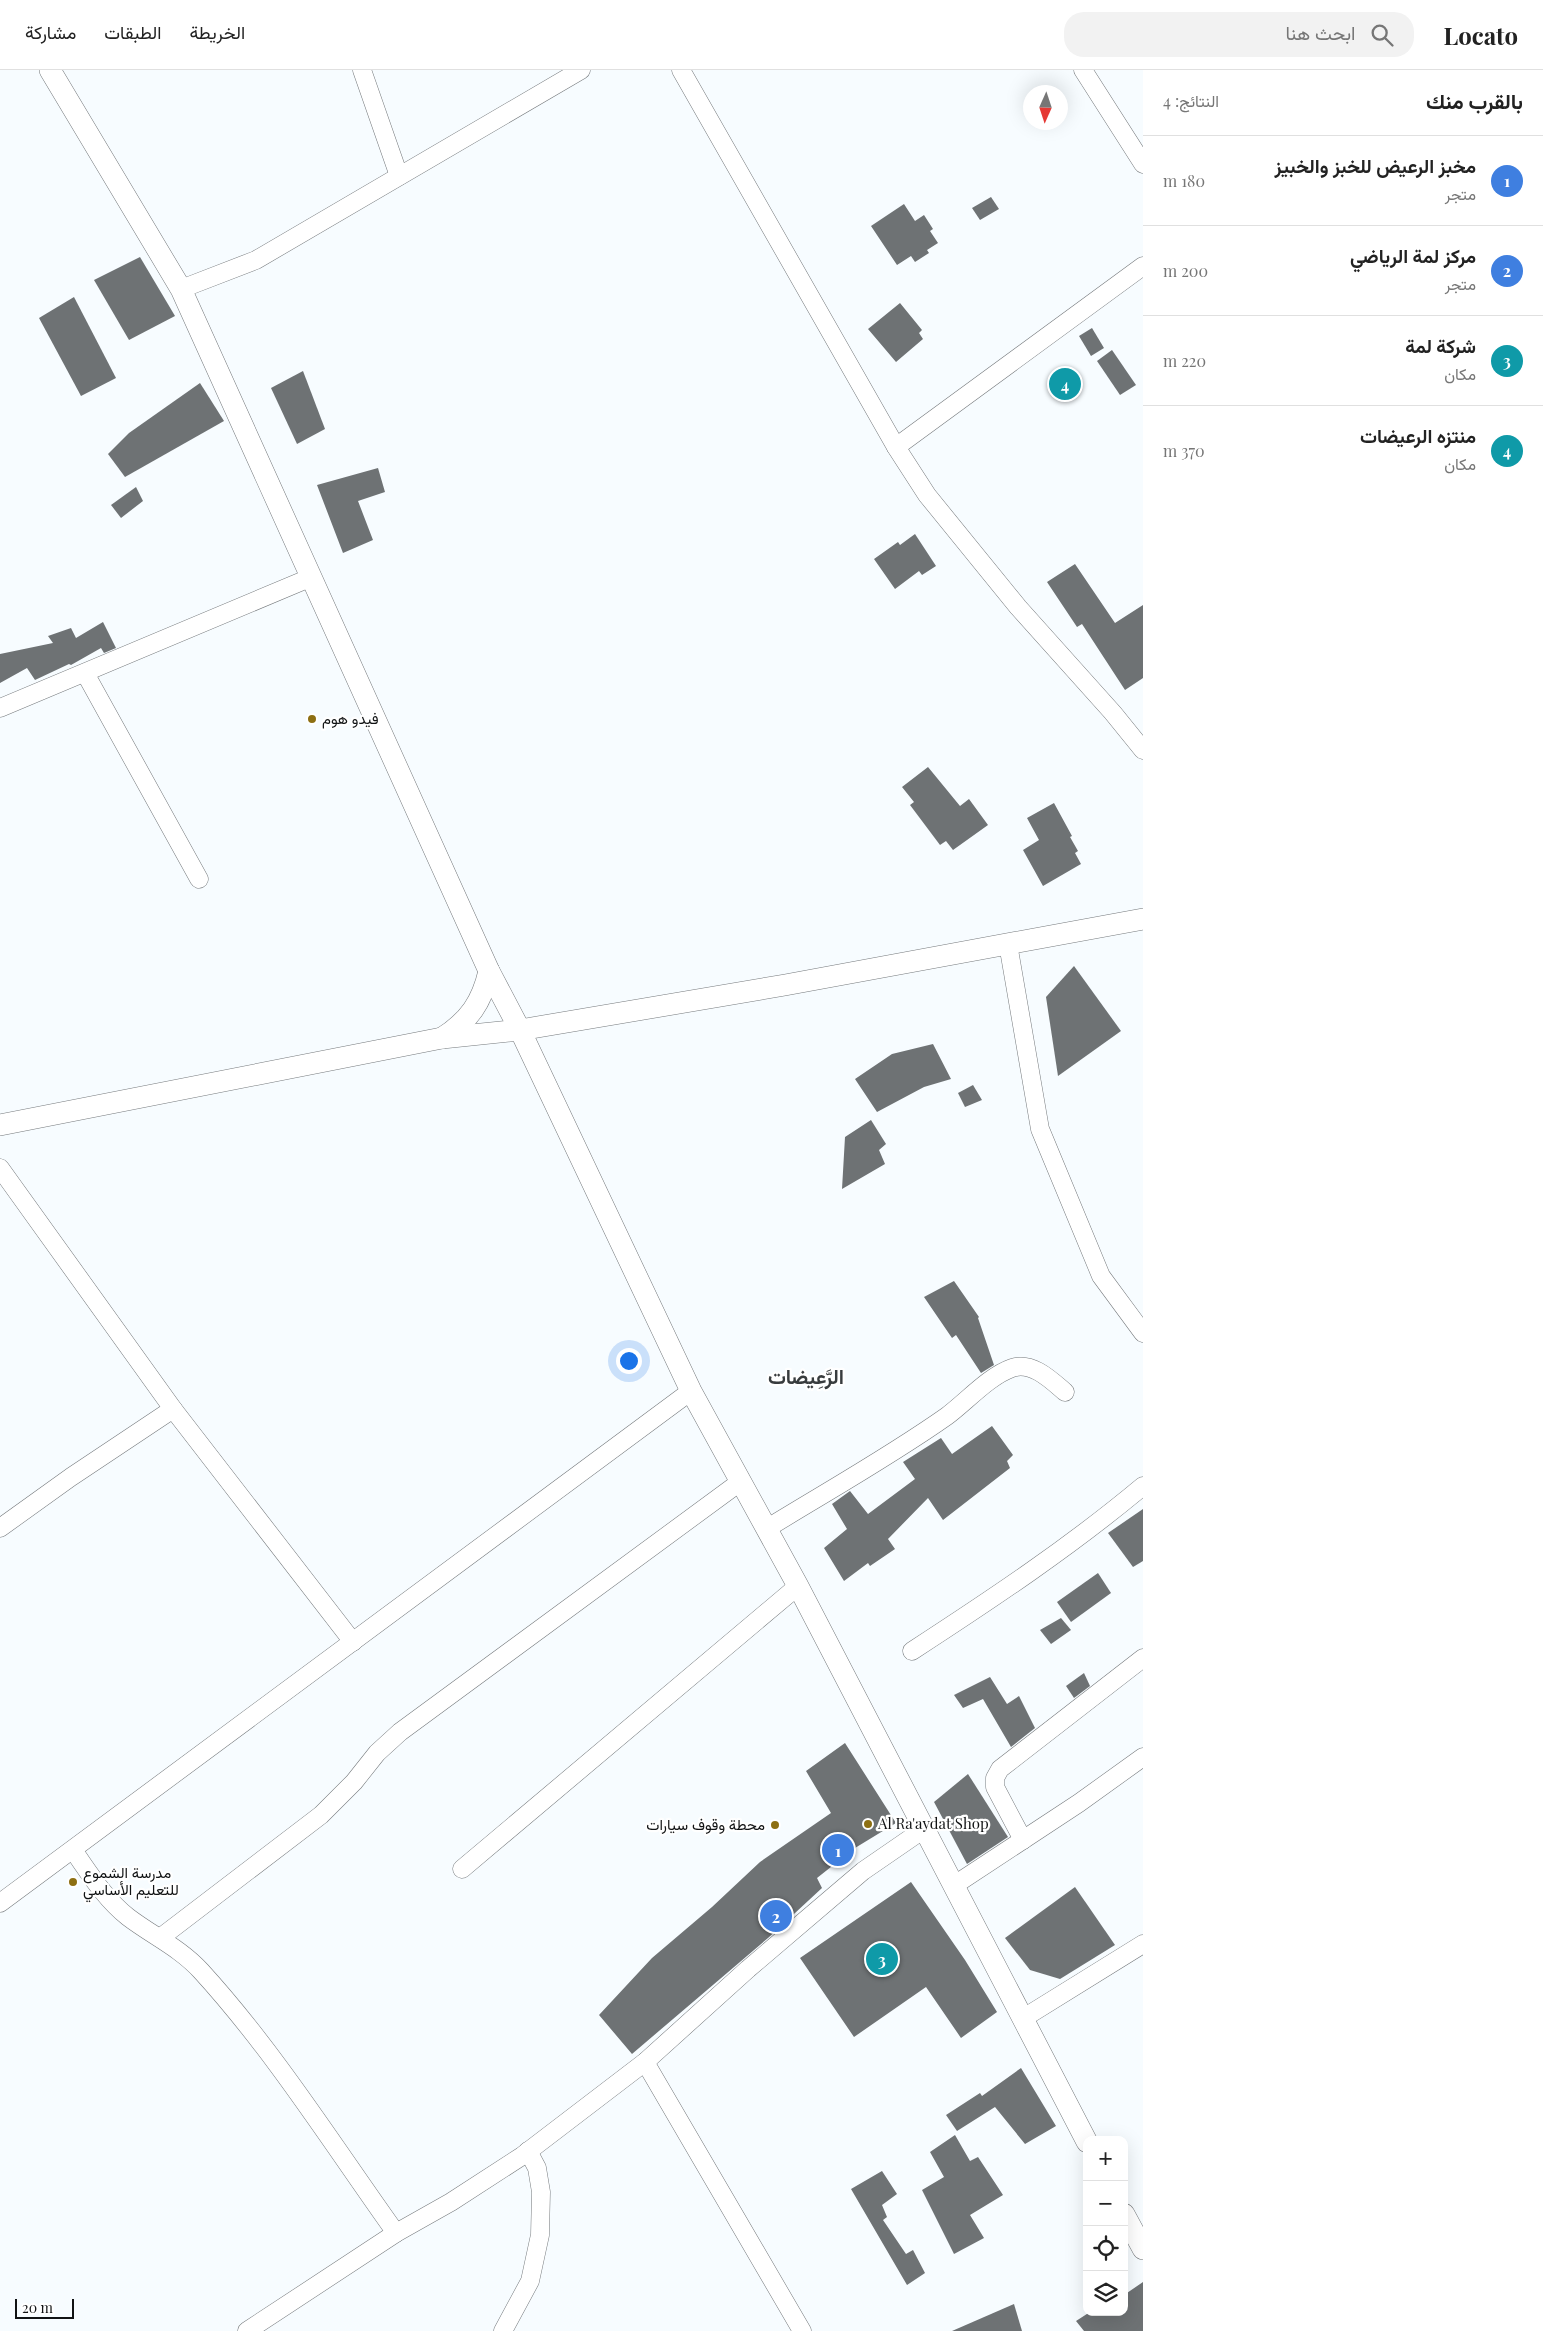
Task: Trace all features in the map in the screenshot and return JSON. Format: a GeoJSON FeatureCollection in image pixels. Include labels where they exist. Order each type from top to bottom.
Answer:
{"type":"FeatureCollection","features":[{"type":"Feature","properties":{"kind":"street"},"geometry":{"type":"LineString","coordinates":[[50,70],[181,289],[489,971],[520,1030],[691,1391],[798,1586],[1084,2136]]}},
{"type":"Feature","properties":{"kind":"street"},"geometry":{"type":"LineString","coordinates":[[362,70],[399,176]]}},
{"type":"Feature","properties":{"kind":"street"},"geometry":{"type":"LineString","coordinates":[[181,289],[256,260],[581,70]]}},
{"type":"Feature","properties":{"kind":"street"},"geometry":{"type":"LineString","coordinates":[[680,70],[896,447],[926,495],[1018,607],[1113,713],[1143,750]]}},
{"type":"Feature","properties":{"kind":"street"},"geometry":{"type":"LineString","coordinates":[[1083,70],[1143,164]]}},
{"type":"Feature","properties":{"kind":"street"},"geometry":{"type":"LineString","coordinates":[[896,447],[1143,266]]}},
{"type":"Feature","properties":{"kind":"street"},"geometry":{"type":"LineString","coordinates":[[0,708],[312,577]]}},
{"type":"Feature","properties":{"kind":"street"},"geometry":{"type":"LineString","coordinates":[[85,673],[198,878]]}},
{"type":"Feature","properties":{"kind":"street"},"geometry":{"type":"LineString","coordinates":[[0,1124],[442,1038],[520,1030],[785,985],[1143,919]]}},
{"type":"Feature","properties":{"kind":"street"},"geometry":{"type":"LineString","coordinates":[[1008,944],[1040,1130],[1101,1276],[1143,1333]]}},
{"type":"Feature","properties":{"kind":"street"},"geometry":{"type":"LineString","coordinates":[[442,1038],[460,1025],[481,1000],[489,971]]}},
{"type":"Feature","properties":{"kind":"street"},"geometry":{"type":"LineString","coordinates":[[0,1168],[173,1409],[353,1642]]}},
{"type":"Feature","properties":{"kind":"street"},"geometry":{"type":"LineString","coordinates":[[766,1529],[947,1416],[997,1376],[1012,1368],[1024,1368],[1041,1372],[1065,1392]]}},
{"type":"Feature","properties":{"kind":"street"},"geometry":{"type":"LineString","coordinates":[[0,1903],[691,1391]]}},
{"type":"Feature","properties":{"kind":"street"},"geometry":{"type":"LineString","coordinates":[[0,1528],[71,1477],[173,1409]]}},
{"type":"Feature","properties":{"kind":"street"},"geometry":{"type":"LineString","coordinates":[[160,1938],[321,1815],[400,1732],[740,1482]]}},
{"type":"Feature","properties":{"kind":"street"},"geometry":{"type":"LineString","coordinates":[[912,1651],[1015,1584],[1091,1529],[1143,1486]]}},
{"type":"Feature","properties":{"kind":"street"},"geometry":{"type":"LineString","coordinates":[[462,1868],[798,1586]]}},
{"type":"Feature","properties":{"kind":"street"},"geometry":{"type":"LineString","coordinates":[[1023,1840],[995,1787],[995,1778],[1000,1769],[1143,1658]]}},
{"type":"Feature","properties":{"kind":"street"},"geometry":{"type":"LineString","coordinates":[[953,1886],[1079,1803],[1143,1757]]}},
{"type":"Feature","properties":{"kind":"street"},"geometry":{"type":"LineString","coordinates":[[247,2331],[396,2233],[451,2202],[528,2151],[645,2062],[748,1969],[863,1871],[924,1829]]}},
{"type":"Feature","properties":{"kind":"street"},"geometry":{"type":"LineString","coordinates":[[73,1850],[113,1905],[188,1957],[254,2034],[396,2233]]}},
{"type":"Feature","properties":{"kind":"street"},"geometry":{"type":"LineString","coordinates":[[1022,2019],[1143,1944]]}},
{"type":"Feature","properties":{"kind":"street"},"geometry":{"type":"LineString","coordinates":[[645,2062],[802,2331]]}},
{"type":"Feature","properties":{"kind":"street"},"geometry":{"type":"LineString","coordinates":[[502,2331],[530,2281],[540,2235],[541,2192],[537,2168],[528,2151]]}},
{"type":"Feature","properties":{"kind":"street"},"geometry":{"type":"LineString","coordinates":[[1128,2222],[1143,2250]]}},
{"type":"Feature","properties":{"kind":"building"},"geometry":{"type":"Polygon","coordinates":[[[991,197],[999,209],[980,220],[972,208],[991,197]]]}},
{"type":"Feature","properties":{"kind":"building"},"geometry":{"type":"Polygon","coordinates":[[[904,204],[915,221],[924,215],[933,229],[930,231],[938,243],[927,250],[929,253],[915,262],[911,256],[897,265],[871,226],[904,204]]]}},
{"type":"Feature","properties":{"kind":"building"},"geometry":{"type":"Polygon","coordinates":[[[140,257],[175,316],[129,340],[94,280],[140,257]]]}},
{"type":"Feature","properties":{"kind":"building"},"geometry":{"type":"Polygon","coordinates":[[[74,297],[116,378],[81,396],[39,318],[74,297]]]}},
{"type":"Feature","properties":{"kind":"building"},"geometry":{"type":"Polygon","coordinates":[[[900,303],[922,330],[919,333],[923,339],[896,362],[868,329],[900,303]]]}},
{"type":"Feature","properties":{"kind":"building"},"geometry":{"type":"Polygon","coordinates":[[[1092,328],[1104,348],[1091,356],[1079,336],[1092,328]]]}},
{"type":"Feature","properties":{"kind":"building"},"geometry":{"type":"Polygon","coordinates":[[[1112,350],[1136,385],[1120,395],[1097,361],[1112,350]]]}},
{"type":"Feature","properties":{"kind":"building"},"geometry":{"type":"Polygon","coordinates":[[[303,371],[325,429],[297,444],[271,388],[303,371]]]}},
{"type":"Feature","properties":{"kind":"building"},"geometry":{"type":"Polygon","coordinates":[[[200,383],[224,421],[125,477],[108,454],[129,433],[200,383]]]}},
{"type":"Feature","properties":{"kind":"building"},"geometry":{"type":"Polygon","coordinates":[[[378,468],[385,492],[358,501],[373,540],[343,553],[317,485],[378,468]]]}},
{"type":"Feature","properties":{"kind":"building"},"geometry":{"type":"Polygon","coordinates":[[[136,487],[143,501],[121,518],[111,505],[136,487]]]}},
{"type":"Feature","properties":{"kind":"building"},"geometry":{"type":"Polygon","coordinates":[[[915,534],[936,566],[922,575],[919,571],[895,589],[874,559],[898,542],[900,545],[915,534]]]}},
{"type":"Feature","properties":{"kind":"building"},"geometry":{"type":"Polygon","coordinates":[[[1075,564],[1115,623],[1143,605],[1143,678],[1125,690],[1082,624],[1077,627],[1047,582],[1075,564]]]}},
{"type":"Feature","properties":{"kind":"building"},"geometry":{"type":"Polygon","coordinates":[[[103,622],[116,648],[104,653],[101,648],[71,665],[69,664],[35,680],[27,668],[0,683],[0,654],[53,643],[48,636],[71,628],[76,638],[103,622]]]}},
{"type":"Feature","properties":{"kind":"building"},"geometry":{"type":"Polygon","coordinates":[[[928,767],[960,806],[969,799],[988,825],[953,850],[946,841],[940,845],[910,805],[914,802],[902,787],[928,767]]]}},
{"type":"Feature","properties":{"kind":"building"},"geometry":{"type":"Polygon","coordinates":[[[1054,803],[1072,836],[1070,837],[1078,851],[1075,853],[1081,864],[1043,886],[1023,850],[1039,840],[1027,818],[1054,803]]]}},
{"type":"Feature","properties":{"kind":"building"},"geometry":{"type":"Polygon","coordinates":[[[1074,966],[1121,1031],[1058,1076],[1046,997],[1074,966]]]}},
{"type":"Feature","properties":{"kind":"building"},"geometry":{"type":"Polygon","coordinates":[[[933,1044],[951,1079],[924,1087],[877,1112],[855,1079],[892,1054],[933,1044]]]}},
{"type":"Feature","properties":{"kind":"building"},"geometry":{"type":"Polygon","coordinates":[[[973,1085],[982,1100],[965,1107],[958,1093],[973,1085]]]}},
{"type":"Feature","properties":{"kind":"building"},"geometry":{"type":"Polygon","coordinates":[[[871,1120],[886,1144],[879,1150],[885,1164],[842,1189],[845,1137],[871,1120]]]}},
{"type":"Feature","properties":{"kind":"building"},"geometry":{"type":"Polygon","coordinates":[[[954,1281],[979,1317],[994,1365],[981,1373],[956,1335],[952,1338],[924,1297],[954,1281]]]}},
{"type":"Feature","properties":{"kind":"building"},"geometry":{"type":"Polygon","coordinates":[[[992,1426],[1013,1455],[1007,1461],[1010,1468],[943,1520],[928,1498],[888,1539],[895,1549],[870,1566],[868,1563],[844,1581],[824,1548],[847,1529],[832,1504],[850,1491],[868,1514],[915,1479],[903,1462],[941,1438],[952,1454],[992,1426]]]}},
{"type":"Feature","properties":{"kind":"building"},"geometry":{"type":"Polygon","coordinates":[[[1143,1509],[1143,1561],[1133,1567],[1108,1533],[1143,1509]]]}},
{"type":"Feature","properties":{"kind":"building"},"geometry":{"type":"Polygon","coordinates":[[[1098,1573],[1111,1593],[1071,1622],[1057,1602],[1098,1573]]]}},
{"type":"Feature","properties":{"kind":"building"},"geometry":{"type":"Polygon","coordinates":[[[1061,1618],[1071,1630],[1051,1644],[1040,1630],[1061,1618]]]}},
{"type":"Feature","properties":{"kind":"building"},"geometry":{"type":"Polygon","coordinates":[[[1084,1673],[1090,1686],[1074,1698],[1066,1686],[1084,1673]]]}},
{"type":"Feature","properties":{"kind":"building"},"geometry":{"type":"Polygon","coordinates":[[[990,1677],[1007,1704],[1019,1696],[1035,1728],[1011,1747],[983,1699],[963,1708],[954,1695],[990,1677]]]}},
{"type":"Feature","properties":{"kind":"building"},"geometry":{"type":"Polygon","coordinates":[[[845,1743],[896,1823],[855,1848],[817,1878],[822,1888],[768,1938],[632,2054],[599,2015],[652,1958],[712,1907],[760,1862],[831,1813],[806,1771],[845,1743]]]}},
{"type":"Feature","properties":{"kind":"building"},"geometry":{"type":"Polygon","coordinates":[[[968,1774],[1008,1837],[967,1864],[934,1802],[968,1774]]]}},
{"type":"Feature","properties":{"kind":"building"},"geometry":{"type":"Polygon","coordinates":[[[911,1882],[965,1960],[997,2012],[961,2038],[926,1987],[854,2037],[800,1958],[911,1882]]]}},
{"type":"Feature","properties":{"kind":"building"},"geometry":{"type":"Polygon","coordinates":[[[1075,1887],[1115,1945],[1060,1979],[1030,1970],[1005,1938],[1075,1887]]]}},
{"type":"Feature","properties":{"kind":"building"},"geometry":{"type":"Polygon","coordinates":[[[1021,2068],[1056,2126],[1025,2144],[995,2107],[957,2131],[946,2115],[980,2093],[982,2096],[1021,2068]]]}},
{"type":"Feature","properties":{"kind":"building"},"geometry":{"type":"Polygon","coordinates":[[[955,2135],[970,2161],[978,2157],[1003,2195],[970,2215],[984,2238],[954,2254],[922,2190],[944,2177],[930,2152],[955,2135]]]}},
{"type":"Feature","properties":{"kind":"building"},"geometry":{"type":"Polygon","coordinates":[[[882,2171],[897,2194],[882,2205],[887,2217],[883,2220],[906,2254],[913,2250],[925,2273],[907,2285],[851,2189],[882,2171]]]}},
{"type":"Feature","properties":{"kind":"building"},"geometry":{"type":"Polygon","coordinates":[[[1143,2282],[1143,2331],[1084,2331],[1076,2321],[1084,2316],[1128,2316],[1128,2292],[1143,2282]]]}},
{"type":"Feature","properties":{"kind":"building"},"geometry":{"type":"Polygon","coordinates":[[[1014,2304],[1022,2331],[952,2331],[1014,2304]]]}},
{"type":"Feature","properties":{"kind":"place","name":"منتزه الرعيضات"},"geometry":{"type":"Point","coordinates":[1065,384]}},
{"type":"Feature","properties":{"kind":"place","name":"فيدو هوم"},"geometry":{"type":"Point","coordinates":[312,719]}},
{"type":"Feature","properties":{"kind":"place","name":"Al Ra'aydat Shop"},"geometry":{"type":"Point","coordinates":[868,1824]}},
{"type":"Feature","properties":{"kind":"place","name":"محطة وقوف سيارات"},"geometry":{"type":"Point","coordinates":[775,1825]}},
{"type":"Feature","properties":{"kind":"place","name":"مخبز الرعيض للخبز والخبيز"},"geometry":{"type":"Point","coordinates":[838,1850]}},
{"type":"Feature","properties":{"kind":"place","name":"مدرسة الشموع للتعليم الأساسي"},"geometry":{"type":"Point","coordinates":[73,1882]}},
{"type":"Feature","properties":{"kind":"place","name":"مركز لمة الرياضي"},"geometry":{"type":"Point","coordinates":[776,1916]}},
{"type":"Feature","properties":{"kind":"place","name":"شركة لمة"},"geometry":{"type":"Point","coordinates":[882,1959]}},
{"type":"Feature","properties":{"kind":"district","name":"الرَّعِيضات"},"geometry":{"type":"Point","coordinates":[806,1377]}}]}
